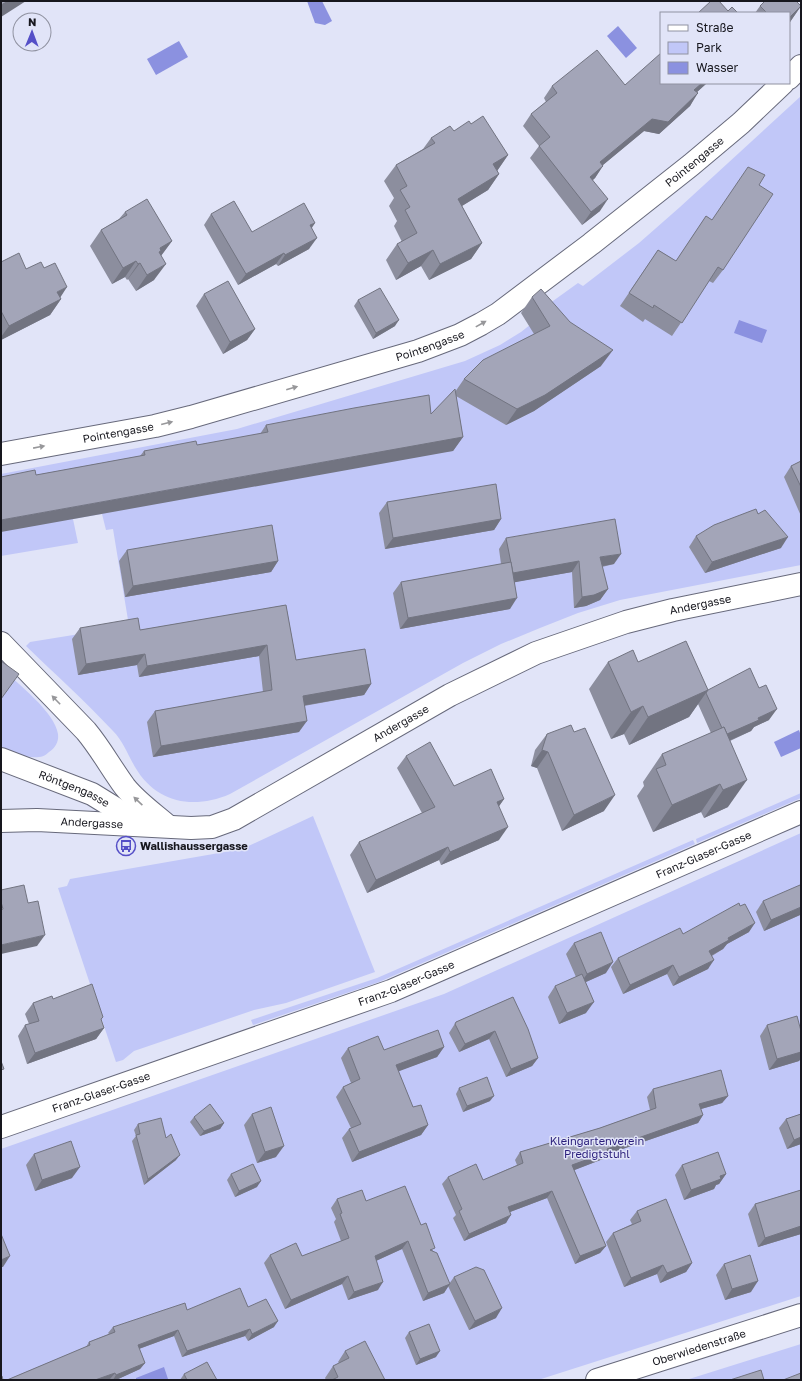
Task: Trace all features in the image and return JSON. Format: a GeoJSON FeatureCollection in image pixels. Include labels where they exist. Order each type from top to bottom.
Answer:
{"type":"FeatureCollection","features":[{"type":"Feature","properties":{"kind":"street"},"geometry":{"type":"LineString","coordinates":[[790,77],[801,66]]}},
{"type":"Feature","properties":{"kind":"street","name":"Pointengasse"},"geometry":{"type":"LineString","coordinates":[[1,454],[155,426],[191,417],[418,351],[460,335],[498,314],[597,239],[691,165],[741,123],[782,84]]}},
{"type":"Feature","properties":{"kind":"street","name":"Andergasse"},"geometry":{"type":"LineString","coordinates":[[1,822],[37,820],[191,828],[212,827],[234,819],[450,695],[536,653],[626,622],[673,610],[801,584]]}},
{"type":"Feature","properties":{"kind":"street"},"geometry":{"type":"LineString","coordinates":[[1,644],[99,746],[125,786],[137,801],[168,826]]}},
{"type":"Feature","properties":{"kind":"street","name":"Röntgengasse"},"geometry":{"type":"LineString","coordinates":[[1,759],[92,794],[131,818],[168,826]]}},
{"type":"Feature","properties":{"kind":"street","name":"Franz-Glaser-Gasse"},"geometry":{"type":"LineString","coordinates":[[1,1127],[391,991],[801,812]]}},
{"type":"Feature","properties":{"kind":"street","name":"Oberwiedenstraße"},"geometry":{"type":"LineString","coordinates":[[597,1380],[801,1315]]}},
{"type":"Feature","properties":{"kind":"green space"},"geometry":{"type":"Polygon","coordinates":[[[801,96],[801,565],[620,600],[578,613],[540,628],[501,644],[463,663],[230,794],[202,802],[176,800],[165,796],[154,789],[135,767],[117,735],[81,698],[26,646],[30,642],[129,626],[113,529],[106,530],[102,514],[73,519],[78,543],[1,556],[1,474],[237,429],[465,361],[500,345],[521,332],[549,310],[546,306],[578,283],[583,286],[639,243],[801,96]]]}},
{"type":"Feature","properties":{"kind":"green space"},"geometry":{"type":"Polygon","coordinates":[[[1,668],[43,707],[55,725],[58,734],[57,742],[53,749],[44,755],[39,757],[26,756],[1,747],[1,668]]]}},
{"type":"Feature","properties":{"kind":"green space"},"geometry":{"type":"Polygon","coordinates":[[[801,793],[801,798],[697,843],[696,839],[801,793]]]}},
{"type":"Feature","properties":{"kind":"green space"},"geometry":{"type":"Polygon","coordinates":[[[313,816],[375,972],[286,1003],[254,1010],[134,1051],[123,1060],[116,1062],[58,888],[67,886],[70,879],[242,849],[313,816]]]}},
{"type":"Feature","properties":{"kind":"green space","name":"Kleingartenverein Predigtstuhl"},"geometry":{"type":"Polygon","coordinates":[[[801,833],[801,1296],[538,1380],[1,1380],[1,1149],[444,994],[801,833]]]}},
{"type":"Feature","properties":{"kind":"green space"},"geometry":{"type":"Polygon","coordinates":[[[693,840],[695,844],[379,982],[253,1025],[251,1020],[377,978],[693,840]]]}},
{"type":"Feature","properties":{"kind":"green space"},"geometry":{"type":"Polygon","coordinates":[[[801,1344],[801,1380],[686,1380],[801,1344]]]}},
{"type":"Feature","properties":{"kind":"water"},"geometry":{"type":"Polygon","coordinates":[[[307,1],[322,1],[332,21],[325,25],[315,23],[307,1]]]}},
{"type":"Feature","properties":{"kind":"water"},"geometry":{"type":"Polygon","coordinates":[[[618,26],[637,48],[626,58],[607,36],[618,26]]]}},
{"type":"Feature","properties":{"kind":"water"},"geometry":{"type":"Polygon","coordinates":[[[179,41],[188,57],[156,75],[147,59],[179,41]]]}},
{"type":"Feature","properties":{"kind":"water"},"geometry":{"type":"Polygon","coordinates":[[[739,320],[767,330],[762,343],[734,333],[739,320]]]}},
{"type":"Feature","properties":{"kind":"water"},"geometry":{"type":"Polygon","coordinates":[[[799,730],[801,736],[801,748],[781,757],[774,742],[799,730]]]}},
{"type":"Feature","properties":{"kind":"water"},"geometry":{"type":"Polygon","coordinates":[[[164,1367],[168,1379],[136,1380],[136,1378],[164,1367]]]}},
{"type":"Feature","properties":{"kind":"building"},"geometry":{"type":"Polygon","coordinates":[[[1,1],[8,1],[1,5],[1,1]]]}},
{"type":"Feature","properties":{"kind":"building"},"geometry":{"type":"Polygon","coordinates":[[[711,1],[719,1],[728,11],[732,7],[737,12],[699,12],[711,1]]]}},
{"type":"Feature","properties":{"kind":"building"},"geometry":{"type":"Polygon","coordinates":[[[765,1],[796,1],[801,6],[790,17],[790,12],[766,12],[760,6],[765,1]]]}},
{"type":"Feature","properties":{"kind":"building"},"geometry":{"type":"Polygon","coordinates":[[[597,50],[625,85],[660,54],[660,84],[701,84],[694,90],[698,93],[668,122],[652,119],[600,162],[603,166],[590,177],[608,199],[591,212],[539,146],[550,137],[531,114],[557,93],[552,86],[597,50]]]}},
{"type":"Feature","properties":{"kind":"building"},"geometry":{"type":"Polygon","coordinates":[[[483,116],[508,155],[493,164],[499,174],[458,199],[482,243],[440,264],[433,250],[408,263],[397,244],[417,233],[405,210],[410,207],[400,190],[407,186],[396,165],[435,143],[431,138],[450,126],[454,131],[469,121],[471,124],[483,116]]]}},
{"type":"Feature","properties":{"kind":"building"},"geometry":{"type":"Polygon","coordinates":[[[748,167],[765,175],[759,185],[773,194],[723,270],[718,267],[682,323],[654,305],[653,308],[629,293],[658,250],[676,261],[706,216],[712,220],[748,167]]]}},
{"type":"Feature","properties":{"kind":"building"},"geometry":{"type":"Polygon","coordinates":[[[147,199],[172,241],[160,248],[161,251],[159,252],[166,264],[147,275],[140,263],[138,264],[136,261],[123,268],[101,230],[127,215],[125,212],[147,199]]]}},
{"type":"Feature","properties":{"kind":"building"},"geometry":{"type":"Polygon","coordinates":[[[234,201],[252,232],[304,203],[315,223],[310,225],[317,238],[285,255],[284,253],[246,274],[211,214],[234,201]]]}},
{"type":"Feature","properties":{"kind":"building"},"geometry":{"type":"Polygon","coordinates":[[[19,253],[26,269],[41,262],[44,268],[55,263],[67,287],[57,292],[61,299],[9,326],[1,311],[1,262],[19,253]]]}},
{"type":"Feature","properties":{"kind":"building"},"geometry":{"type":"Polygon","coordinates":[[[228,281],[255,329],[230,342],[204,294],[228,281]]]}},
{"type":"Feature","properties":{"kind":"building"},"geometry":{"type":"Polygon","coordinates":[[[380,288],[399,320],[376,333],[358,300],[380,288]]]}},
{"type":"Feature","properties":{"kind":"building"},"geometry":{"type":"Polygon","coordinates":[[[541,289],[570,322],[613,350],[545,395],[517,409],[464,379],[483,360],[550,326],[532,297],[541,289]]]}},
{"type":"Feature","properties":{"kind":"building"},"geometry":{"type":"Polygon","coordinates":[[[455,389],[463,437],[1,520],[1,477],[35,470],[36,475],[145,455],[144,451],[196,441],[197,445],[268,432],[266,425],[429,395],[431,414],[455,389]]]}},
{"type":"Feature","properties":{"kind":"building"},"geometry":{"type":"Polygon","coordinates":[[[801,461],[801,487],[791,466],[801,461]]]}},
{"type":"Feature","properties":{"kind":"building"},"geometry":{"type":"Polygon","coordinates":[[[496,484],[501,519],[393,538],[387,502],[496,484]]]}},
{"type":"Feature","properties":{"kind":"building"},"geometry":{"type":"Polygon","coordinates":[[[756,509],[758,514],[765,510],[788,537],[712,562],[696,536],[714,525],[756,509]]]}},
{"type":"Feature","properties":{"kind":"building"},"geometry":{"type":"Polygon","coordinates":[[[615,519],[621,554],[600,557],[608,589],[594,595],[582,597],[579,561],[513,573],[506,538],[615,519]]]}},
{"type":"Feature","properties":{"kind":"building"},"geometry":{"type":"Polygon","coordinates":[[[272,525],[278,561],[133,586],[127,550],[272,525]]]}},
{"type":"Feature","properties":{"kind":"building"},"geometry":{"type":"Polygon","coordinates":[[[511,562],[517,598],[408,618],[401,582],[511,562]]]}},
{"type":"Feature","properties":{"kind":"building"},"geometry":{"type":"Polygon","coordinates":[[[286,605],[296,660],[365,649],[371,684],[303,696],[307,721],[161,746],[155,711],[272,690],[267,645],[147,666],[145,654],[86,664],[80,628],[138,618],[140,630],[286,605]]]}},
{"type":"Feature","properties":{"kind":"building"},"geometry":{"type":"Polygon","coordinates":[[[686,641],[708,690],[648,717],[643,706],[631,712],[608,662],[633,650],[638,662],[686,641]]]}},
{"type":"Feature","properties":{"kind":"building"},"geometry":{"type":"Polygon","coordinates":[[[1,661],[19,674],[1,699],[1,661]]]}},
{"type":"Feature","properties":{"kind":"building"},"geometry":{"type":"Polygon","coordinates":[[[750,668],[759,688],[766,685],[777,709],[758,718],[759,720],[727,734],[724,727],[722,728],[706,693],[708,690],[750,668]]]}},
{"type":"Feature","properties":{"kind":"building"},"geometry":{"type":"Polygon","coordinates":[[[571,725],[574,732],[585,728],[615,795],[574,815],[548,752],[542,750],[547,734],[571,725]]]}},
{"type":"Feature","properties":{"kind":"building"},"geometry":{"type":"Polygon","coordinates":[[[724,727],[747,780],[723,790],[720,784],[672,805],[656,769],[666,765],[662,754],[724,727]]]}},
{"type":"Feature","properties":{"kind":"building"},"geometry":{"type":"Polygon","coordinates":[[[430,742],[454,786],[491,769],[504,799],[497,802],[508,827],[450,852],[448,847],[376,880],[359,842],[435,807],[406,756],[430,742]]]}},
{"type":"Feature","properties":{"kind":"building"},"geometry":{"type":"Polygon","coordinates":[[[24,885],[28,903],[38,901],[45,935],[1,945],[1,910],[3,909],[1,902],[1,890],[24,885]]]}},
{"type":"Feature","properties":{"kind":"building"},"geometry":{"type":"Polygon","coordinates":[[[800,885],[801,907],[771,920],[763,901],[800,885]]]}},
{"type":"Feature","properties":{"kind":"building"},"geometry":{"type":"Polygon","coordinates":[[[739,903],[740,906],[745,904],[755,923],[728,938],[729,940],[709,951],[714,960],[679,977],[673,965],[630,985],[618,958],[680,928],[683,934],[739,903]]]}},
{"type":"Feature","properties":{"kind":"building"},"geometry":{"type":"Polygon","coordinates":[[[601,932],[613,962],[587,974],[574,943],[601,932]]]}},
{"type":"Feature","properties":{"kind":"building"},"geometry":{"type":"Polygon","coordinates":[[[582,974],[594,1002],[567,1013],[555,986],[582,974]]]}},
{"type":"Feature","properties":{"kind":"building"},"geometry":{"type":"Polygon","coordinates":[[[92,984],[103,1017],[101,1019],[104,1028],[35,1053],[25,1025],[39,1021],[33,1003],[52,996],[53,999],[92,984]]]}},
{"type":"Feature","properties":{"kind":"building"},"geometry":{"type":"Polygon","coordinates":[[[513,997],[528,1029],[538,1058],[511,1069],[495,1031],[465,1044],[455,1024],[456,1022],[513,997]]]}},
{"type":"Feature","properties":{"kind":"building"},"geometry":{"type":"Polygon","coordinates":[[[797,1016],[801,1031],[801,1052],[777,1059],[767,1025],[797,1016]]]}},
{"type":"Feature","properties":{"kind":"building"},"geometry":{"type":"Polygon","coordinates":[[[438,1030],[444,1047],[396,1065],[413,1107],[421,1105],[428,1125],[359,1152],[349,1129],[361,1124],[343,1087],[360,1079],[348,1048],[378,1036],[384,1050],[438,1030]]]}},
{"type":"Feature","properties":{"kind":"building"},"geometry":{"type":"Polygon","coordinates":[[[1,1061],[4,1069],[1,1070],[1,1061]]]}},
{"type":"Feature","properties":{"kind":"building"},"geometry":{"type":"Polygon","coordinates":[[[721,1070],[728,1096],[699,1104],[703,1115],[607,1149],[608,1152],[572,1165],[606,1246],[580,1256],[552,1191],[508,1207],[511,1215],[469,1234],[459,1211],[462,1209],[448,1177],[476,1164],[483,1180],[523,1163],[520,1152],[600,1128],[656,1108],[653,1089],[721,1070]]]}},
{"type":"Feature","properties":{"kind":"building"},"geometry":{"type":"Polygon","coordinates":[[[487,1077],[494,1096],[467,1106],[459,1088],[487,1077]]]}},
{"type":"Feature","properties":{"kind":"building"},"geometry":{"type":"Polygon","coordinates":[[[210,1104],[224,1123],[204,1131],[194,1117],[210,1104]]]}},
{"type":"Feature","properties":{"kind":"building"},"geometry":{"type":"Polygon","coordinates":[[[271,1107],[284,1146],[265,1152],[252,1114],[271,1107]]]}},
{"type":"Feature","properties":{"kind":"building"},"geometry":{"type":"Polygon","coordinates":[[[801,1114],[801,1137],[794,1140],[786,1119],[801,1114]]]}},
{"type":"Feature","properties":{"kind":"building"},"geometry":{"type":"Polygon","coordinates":[[[161,1118],[166,1138],[171,1134],[180,1155],[148,1179],[136,1135],[140,1134],[138,1124],[161,1118]]]}},
{"type":"Feature","properties":{"kind":"building"},"geometry":{"type":"Polygon","coordinates":[[[71,1141],[80,1167],[42,1180],[34,1154],[71,1141]]]}},
{"type":"Feature","properties":{"kind":"building"},"geometry":{"type":"Polygon","coordinates":[[[718,1152],[726,1174],[720,1176],[721,1179],[691,1190],[682,1165],[718,1152]]]}},
{"type":"Feature","properties":{"kind":"building"},"geometry":{"type":"Polygon","coordinates":[[[253,1164],[261,1181],[239,1191],[231,1174],[253,1164]]]}},
{"type":"Feature","properties":{"kind":"building"},"geometry":{"type":"Polygon","coordinates":[[[405,1186],[421,1225],[426,1223],[435,1248],[430,1250],[437,1253],[450,1284],[428,1293],[408,1241],[375,1256],[383,1282],[354,1292],[348,1276],[291,1300],[270,1255],[296,1243],[302,1256],[349,1238],[340,1214],[342,1213],[337,1199],[362,1190],[366,1201],[405,1186]]]}},
{"type":"Feature","properties":{"kind":"building"},"geometry":{"type":"Polygon","coordinates":[[[801,1190],[801,1226],[765,1238],[755,1204],[801,1190]]]}},
{"type":"Feature","properties":{"kind":"building"},"geometry":{"type":"Polygon","coordinates":[[[666,1199],[692,1263],[667,1273],[663,1265],[631,1278],[613,1233],[641,1221],[637,1211],[666,1199]]]}},
{"type":"Feature","properties":{"kind":"building"},"geometry":{"type":"Polygon","coordinates":[[[1,1234],[10,1256],[1,1260],[1,1234]]]}},
{"type":"Feature","properties":{"kind":"building"},"geometry":{"type":"Polygon","coordinates":[[[750,1255],[758,1281],[732,1289],[724,1264],[750,1255]]]}},
{"type":"Feature","properties":{"kind":"building"},"geometry":{"type":"Polygon","coordinates":[[[476,1267],[484,1270],[502,1308],[475,1321],[454,1277],[476,1267]]]}},
{"type":"Feature","properties":{"kind":"building"},"geometry":{"type":"Polygon","coordinates":[[[240,1288],[248,1307],[266,1299],[278,1321],[252,1334],[250,1329],[187,1351],[178,1330],[138,1345],[145,1363],[116,1375],[115,1373],[95,1380],[7,1380],[90,1345],[89,1342],[115,1332],[113,1327],[185,1303],[187,1310],[240,1288]]]}},
{"type":"Feature","properties":{"kind":"building"},"geometry":{"type":"Polygon","coordinates":[[[429,1324],[440,1351],[420,1359],[409,1332],[429,1324]]]}},
{"type":"Feature","properties":{"kind":"building"},"geometry":{"type":"Polygon","coordinates":[[[365,1341],[385,1380],[332,1380],[338,1377],[333,1366],[349,1358],[345,1351],[365,1341]]]}},
{"type":"Feature","properties":{"kind":"building"},"geometry":{"type":"Polygon","coordinates":[[[207,1362],[217,1380],[187,1380],[184,1374],[207,1362]]]}},
{"type":"Feature","properties":{"kind":"building"},"geometry":{"type":"Polygon","coordinates":[[[761,1370],[764,1380],[730,1380],[761,1370]]]}},
{"type":"Feature","properties":{"kind":"building"},"geometry":{"type":"Polygon","coordinates":[[[801,1373],[801,1380],[783,1380],[801,1373]]]}},
{"type":"Feature","properties":{"kind":"place","name":"Wallishaussergasse"},"geometry":{"type":"Point","coordinates":[126,846]}}]}
